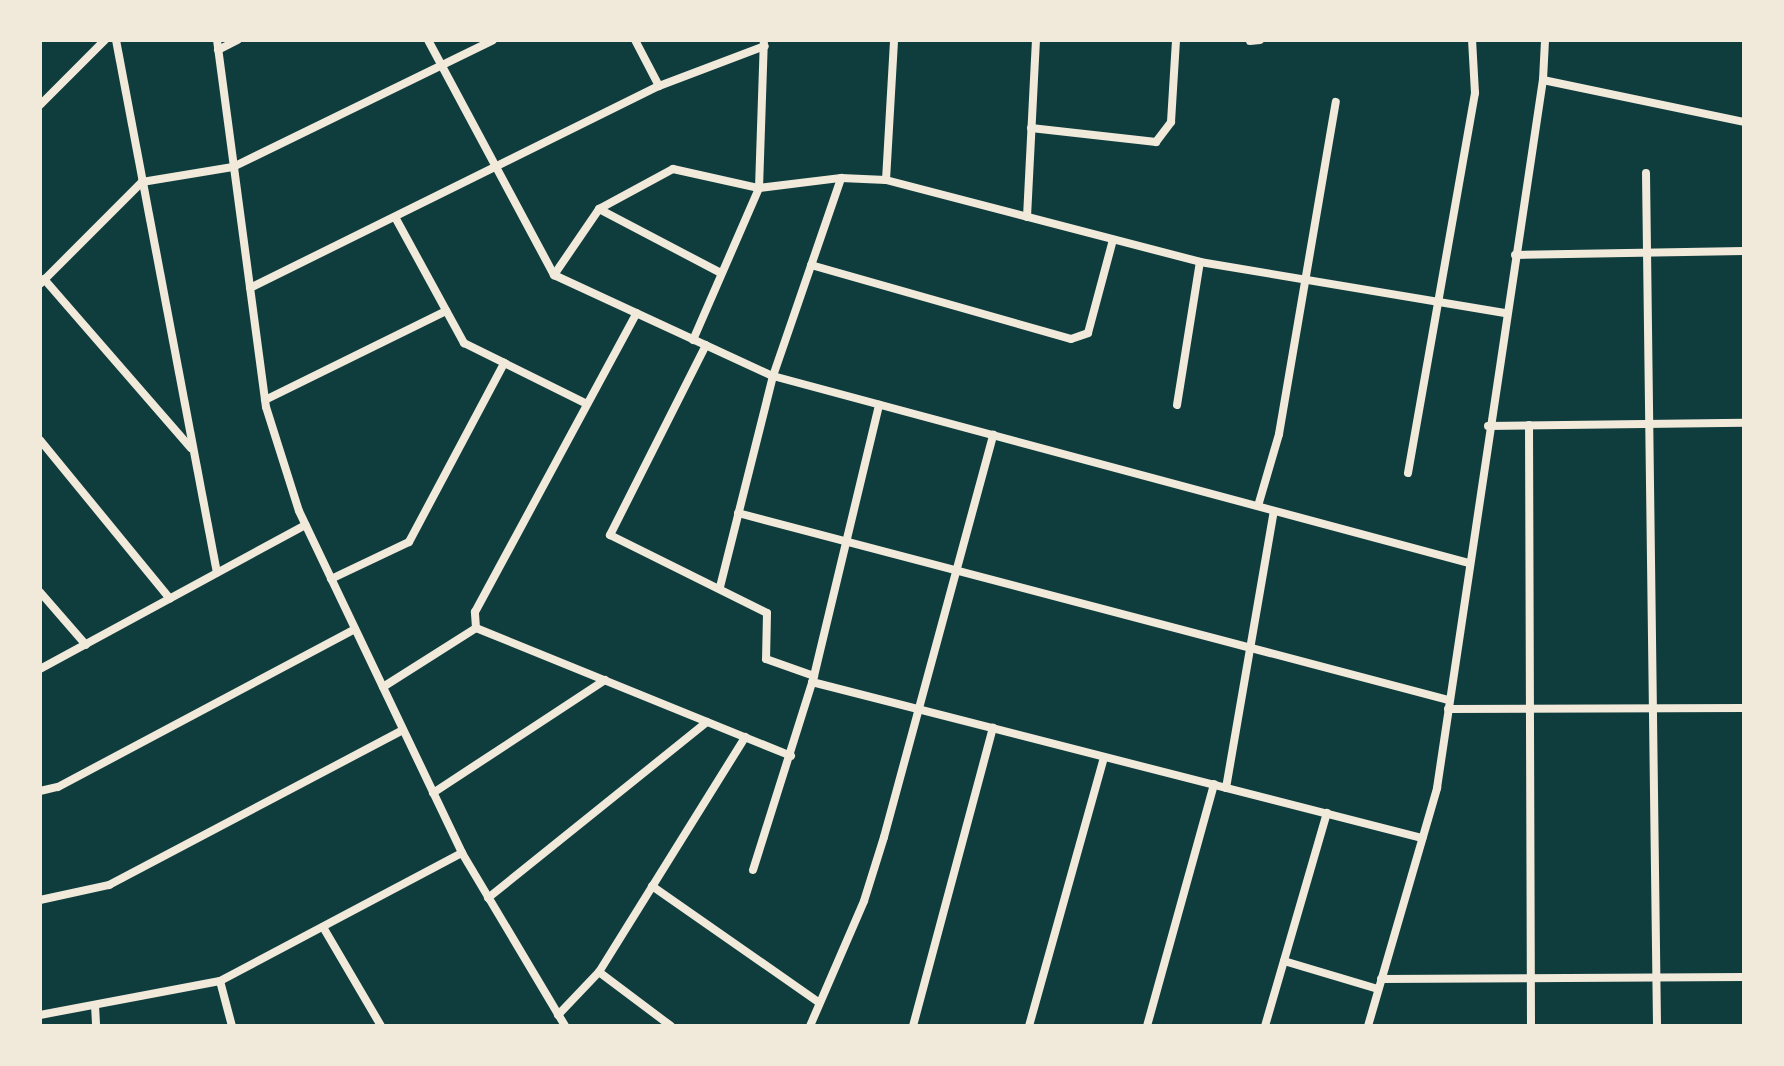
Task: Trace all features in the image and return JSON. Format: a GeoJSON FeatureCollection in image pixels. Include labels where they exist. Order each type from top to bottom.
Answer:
{"type":"FeatureCollection","features":[{"type":"Feature","properties":{"kind":"street"},"geometry":{"type":"LineString","coordinates":[[40,105],[105,40]]}},
{"type":"Feature","properties":{"kind":"street"},"geometry":{"type":"LineString","coordinates":[[116,40],[217,573]]}},
{"type":"Feature","properties":{"kind":"street"},"geometry":{"type":"LineString","coordinates":[[238,40],[218,45],[265,400],[305,525],[462,853],[565,1026]]}},
{"type":"Feature","properties":{"kind":"street"},"geometry":{"type":"LineString","coordinates":[[428,40],[554,275],[773,376],[1469,563]]}},
{"type":"Feature","properties":{"kind":"street"},"geometry":{"type":"LineString","coordinates":[[193,450],[42,281],[142,182],[233,167],[493,40]]}},
{"type":"Feature","properties":{"kind":"street"},"geometry":{"type":"LineString","coordinates":[[635,40],[659,86]]}},
{"type":"Feature","properties":{"kind":"street"},"geometry":{"type":"LineString","coordinates":[[886,180],[894,40]]}},
{"type":"Feature","properties":{"kind":"street"},"geometry":{"type":"LineString","coordinates":[[1027,217],[1036,40]]}},
{"type":"Feature","properties":{"kind":"street"},"geometry":{"type":"LineString","coordinates":[[1031,128],[1156,142],[1171,122],[1176,40]]}},
{"type":"Feature","properties":{"kind":"street"},"geometry":{"type":"LineString","coordinates":[[1250,41],[1260,40]]}},
{"type":"Feature","properties":{"kind":"street"},"geometry":{"type":"LineString","coordinates":[[1408,473],[1475,93],[1472,40]]}},
{"type":"Feature","properties":{"kind":"street"},"geometry":{"type":"LineString","coordinates":[[1368,1026],[1437,788],[1488,426],[1543,80],[1545,40]]}},
{"type":"Feature","properties":{"kind":"street"},"geometry":{"type":"LineString","coordinates":[[250,288],[659,86],[764,43],[759,188],[693,340]]}},
{"type":"Feature","properties":{"kind":"street"},"geometry":{"type":"LineString","coordinates":[[1543,80],[1744,122]]}},
{"type":"Feature","properties":{"kind":"street"},"geometry":{"type":"LineString","coordinates":[[1258,506],[1279,434],[1336,102]]}},
{"type":"Feature","properties":{"kind":"street"},"geometry":{"type":"LineString","coordinates":[[554,275],[599,209],[673,169],[759,188],[841,178],[886,180],[1200,262],[1505,313]]}},
{"type":"Feature","properties":{"kind":"street"},"geometry":{"type":"LineString","coordinates":[[1646,173],[1657,1026]]}},
{"type":"Feature","properties":{"kind":"street"},"geometry":{"type":"LineString","coordinates":[[720,587],[773,376],[841,178]]}},
{"type":"Feature","properties":{"kind":"street"},"geometry":{"type":"LineString","coordinates":[[599,209],[721,273]]}},
{"type":"Feature","properties":{"kind":"street"},"geometry":{"type":"LineString","coordinates":[[395,217],[464,343],[587,404]]}},
{"type":"Feature","properties":{"kind":"street"},"geometry":{"type":"LineString","coordinates":[[811,265],[1071,339],[1088,333],[1113,240]]}},
{"type":"Feature","properties":{"kind":"street"},"geometry":{"type":"LineString","coordinates":[[1515,255],[1744,251]]}},
{"type":"Feature","properties":{"kind":"street"},"geometry":{"type":"LineString","coordinates":[[1177,405],[1200,262]]}},
{"type":"Feature","properties":{"kind":"street"},"geometry":{"type":"LineString","coordinates":[[265,400],[446,311]]}},
{"type":"Feature","properties":{"kind":"street"},"geometry":{"type":"LineString","coordinates":[[476,628],[475,612],[637,313]]}},
{"type":"Feature","properties":{"kind":"street"},"geometry":{"type":"LineString","coordinates":[[706,345],[610,535],[767,613],[766,659],[813,679],[918,710],[1422,838]]}},
{"type":"Feature","properties":{"kind":"street"},"geometry":{"type":"LineString","coordinates":[[331,579],[409,542],[504,363]]}},
{"type":"Feature","properties":{"kind":"street"},"geometry":{"type":"LineString","coordinates":[[753,870],[813,679],[879,405]]}},
{"type":"Feature","properties":{"kind":"street"},"geometry":{"type":"LineString","coordinates":[[1488,426],[1744,423]]}},
{"type":"Feature","properties":{"kind":"street"},"geometry":{"type":"LineString","coordinates":[[1529,425],[1531,1026]]}},
{"type":"Feature","properties":{"kind":"street"},"geometry":{"type":"LineString","coordinates":[[810,1026],[817,1001],[864,901],[993,435]]}},
{"type":"Feature","properties":{"kind":"street"},"geometry":{"type":"LineString","coordinates":[[40,440],[170,599]]}},
{"type":"Feature","properties":{"kind":"street"},"geometry":{"type":"LineString","coordinates":[[1226,788],[1253,648],[1274,511]]}},
{"type":"Feature","properties":{"kind":"street"},"geometry":{"type":"LineString","coordinates":[[738,513],[1253,648],[1448,705],[1530,709],[1744,708]]}},
{"type":"Feature","properties":{"kind":"street"},"geometry":{"type":"LineString","coordinates":[[40,669],[305,525]]}},
{"type":"Feature","properties":{"kind":"street"},"geometry":{"type":"LineString","coordinates":[[40,592],[86,645]]}},
{"type":"Feature","properties":{"kind":"street"},"geometry":{"type":"LineString","coordinates":[[476,628],[791,756]]}},
{"type":"Feature","properties":{"kind":"street"},"geometry":{"type":"LineString","coordinates":[[383,687],[476,628]]}},
{"type":"Feature","properties":{"kind":"street"},"geometry":{"type":"LineString","coordinates":[[40,791],[58,787],[355,629]]}},
{"type":"Feature","properties":{"kind":"street"},"geometry":{"type":"LineString","coordinates":[[433,793],[605,680]]}},
{"type":"Feature","properties":{"kind":"street"},"geometry":{"type":"LineString","coordinates":[[488,898],[707,722]]}},
{"type":"Feature","properties":{"kind":"street"},"geometry":{"type":"LineString","coordinates":[[913,1026],[993,728]]}},
{"type":"Feature","properties":{"kind":"street"},"geometry":{"type":"LineString","coordinates":[[40,900],[109,885],[403,730]]}},
{"type":"Feature","properties":{"kind":"street"},"geometry":{"type":"LineString","coordinates":[[558,1015],[599,972],[745,737]]}},
{"type":"Feature","properties":{"kind":"street"},"geometry":{"type":"LineString","coordinates":[[1029,1026],[1104,757]]}},
{"type":"Feature","properties":{"kind":"street"},"geometry":{"type":"LineString","coordinates":[[1147,1026],[1214,784]]}},
{"type":"Feature","properties":{"kind":"street"},"geometry":{"type":"LineString","coordinates":[[1265,1026],[1327,813]]}},
{"type":"Feature","properties":{"kind":"street"},"geometry":{"type":"LineString","coordinates":[[40,1015],[220,981],[462,853]]}},
{"type":"Feature","properties":{"kind":"street"},"geometry":{"type":"LineString","coordinates":[[652,886],[817,1001]]}},
{"type":"Feature","properties":{"kind":"street"},"geometry":{"type":"LineString","coordinates":[[323,927],[381,1026]]}},
{"type":"Feature","properties":{"kind":"street"},"geometry":{"type":"LineString","coordinates":[[1284,961],[1378,989]]}},
{"type":"Feature","properties":{"kind":"street"},"geometry":{"type":"LineString","coordinates":[[599,972],[671,1026]]}},
{"type":"Feature","properties":{"kind":"street"},"geometry":{"type":"LineString","coordinates":[[1381,979],[1744,977]]}},
{"type":"Feature","properties":{"kind":"street"},"geometry":{"type":"LineString","coordinates":[[220,981],[232,1026]]}},
{"type":"Feature","properties":{"kind":"street"},"geometry":{"type":"LineString","coordinates":[[95,1005],[96,1026]]}}]}
